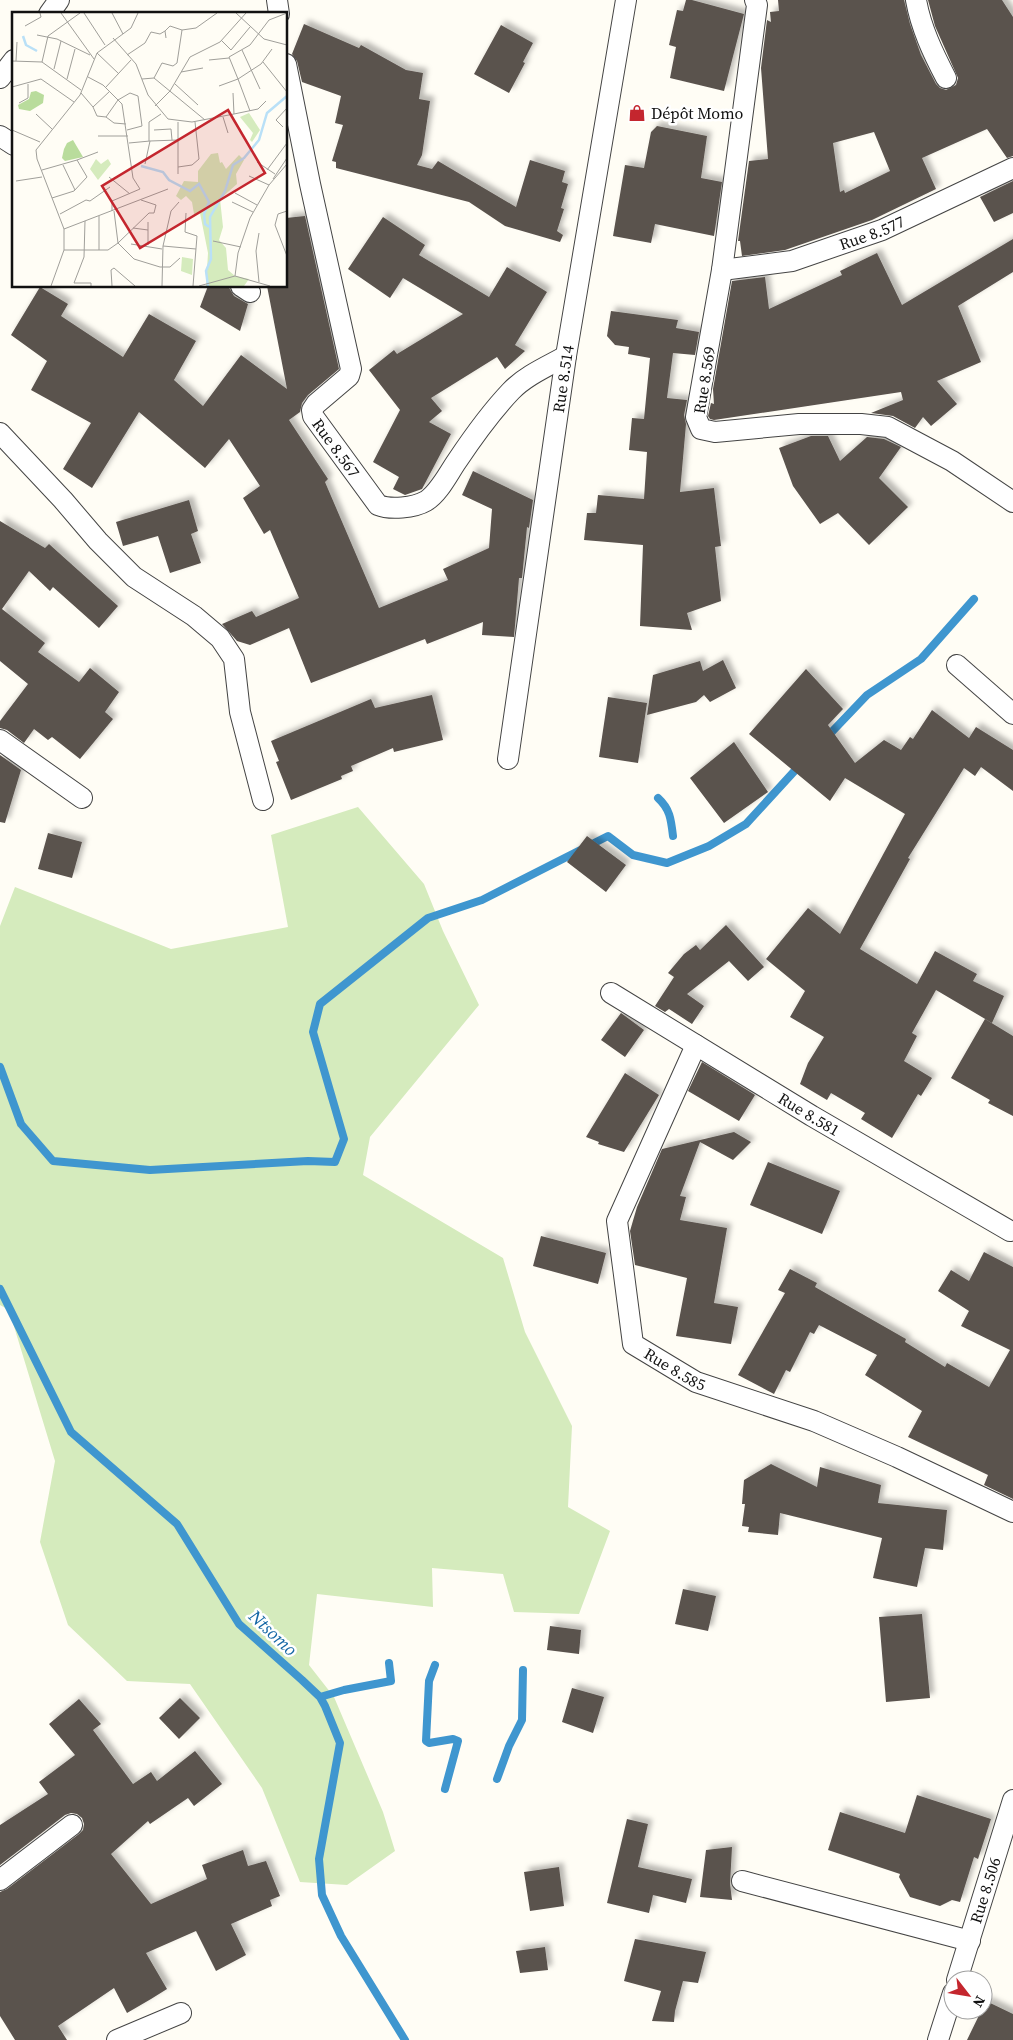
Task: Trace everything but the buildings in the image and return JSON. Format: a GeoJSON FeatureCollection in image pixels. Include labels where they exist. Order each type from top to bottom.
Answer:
{"type":"FeatureCollection","features":[{"type":"Feature","properties":{"kind":"street"},"geometry":{"type":"LineString","coordinates":[[51,12],[60,0]]}},
{"type":"Feature","properties":{"kind":"street","name":"Rue 8.514"},"geometry":{"type":"LineString","coordinates":[[508,759],[566,356],[626,0]]}},
{"type":"Feature","properties":{"kind":"street","name":"Rue 8.569"},"geometry":{"type":"LineString","coordinates":[[756,0],[757,5],[722,270],[696,417],[701,429],[715,432],[808,424],[861,424],[888,427],[952,461],[1013,502]]}},
{"type":"Feature","properties":{"kind":"street"},"geometry":{"type":"LineString","coordinates":[[916,0],[919,16],[928,41],[946,78]]}},
{"type":"Feature","properties":{"kind":"street"},"geometry":{"type":"LineString","coordinates":[[0,78],[12,63]]}},
{"type":"Feature","properties":{"kind":"street","name":"Rue 8.567"},"geometry":{"type":"LineString","coordinates":[[288,74],[351,369],[349,376],[316,404],[312,410],[313,416],[378,505],[387,509],[425,502],[440,486],[492,410],[513,389],[536,372],[566,356]]}},
{"type":"Feature","properties":{"kind":"street"},"geometry":{"type":"LineString","coordinates":[[0,136],[12,144]]}},
{"type":"Feature","properties":{"kind":"street","name":"Rue 8.577"},"geometry":{"type":"LineString","coordinates":[[722,270],[792,262],[882,230],[1013,168]]}},
{"type":"Feature","properties":{"kind":"street"},"geometry":{"type":"LineString","coordinates":[[0,433],[63,500],[98,541],[134,577],[194,616],[220,638],[234,659],[240,712],[263,800]]}},
{"type":"Feature","properties":{"kind":"street"},"geometry":{"type":"LineString","coordinates":[[957,666],[1013,714]]}},
{"type":"Feature","properties":{"kind":"street"},"geometry":{"type":"LineString","coordinates":[[0,740],[82,798]]}},
{"type":"Feature","properties":{"kind":"street","name":"Rue 8.581"},"geometry":{"type":"LineString","coordinates":[[611,993],[812,1116],[1012,1230]]}},
{"type":"Feature","properties":{"kind":"street","name":"Rue 8.585"},"geometry":{"type":"LineString","coordinates":[[696,1044],[617,1221],[633,1344],[696,1382],[814,1421],[897,1457],[1013,1512]]}},
{"type":"Feature","properties":{"kind":"street","name":"Rue 8.506"},"geometry":{"type":"LineString","coordinates":[[960,1970],[1013,1800]]}},
{"type":"Feature","properties":{"kind":"street"},"geometry":{"type":"LineString","coordinates":[[0,1880],[72,1825]]}},
{"type":"Feature","properties":{"kind":"street"},"geometry":{"type":"LineString","coordinates":[[742,1881],[970,1941]]}},
{"type":"Feature","properties":{"kind":"street"},"geometry":{"type":"LineString","coordinates":[[118,2040],[181,2013]]}},
{"type":"Feature","properties":{"kind":"street"},"geometry":{"type":"LineString","coordinates":[[938,2040],[944,2020]]}},
{"type":"Feature","properties":{"kind":"green space"},"geometry":{"type":"Polygon","coordinates":[[[358,807],[424,884],[443,931],[479,1005],[370,1137],[363,1175],[503,1258],[525,1332],[572,1426],[568,1507],[610,1531],[579,1614],[514,1612],[503,1574],[432,1568],[433,1607],[317,1594],[309,1665],[334,1697],[383,1812],[395,1851],[347,1885],[300,1882],[262,1788],[190,1684],[127,1681],[68,1625],[40,1542],[55,1461],[9,1310],[0,1305],[0,926],[15,887],[171,949],[288,927],[271,835],[358,807]]]}},
{"type":"Feature","properties":{"kind":"waterway"},"geometry":{"type":"LineString","coordinates":[[825,739],[867,695],[921,659],[974,599]]}},
{"type":"Feature","properties":{"kind":"waterway"},"geometry":{"type":"LineString","coordinates":[[0,1067],[21,1124],[53,1161],[150,1170],[308,1161],[335,1162],[344,1139],[313,1032],[320,1004],[428,918],[482,900],[608,836],[633,855],[667,863],[709,846],[746,824],[800,765]]}},
{"type":"Feature","properties":{"kind":"waterway"},"geometry":{"type":"LineString","coordinates":[[658,798],[665,806],[669,815],[673,836]]}},
{"type":"Feature","properties":{"kind":"waterway","name":"Ntsomo"},"geometry":{"type":"LineString","coordinates":[[0,1289],[71,1432],[177,1524],[239,1624],[320,1697],[325,1706],[340,1743],[319,1859],[322,1895],[341,1936],[405,2040]]}},
{"type":"Feature","properties":{"kind":"waterway"},"geometry":{"type":"LineString","coordinates":[[320,1697],[344,1690],[391,1681],[389,1663]]}},
{"type":"Feature","properties":{"kind":"waterway"},"geometry":{"type":"LineString","coordinates":[[435,1665],[429,1681],[426,1741],[429,1743],[453,1739],[458,1741],[445,1789]]}},
{"type":"Feature","properties":{"kind":"waterway"},"geometry":{"type":"LineString","coordinates":[[497,1779],[509,1746],[522,1720],[523,1670]]}},
{"type":"Feature","properties":{"kind":"place","name":"Dépôt Momo"},"geometry":{"type":"Point","coordinates":[637,113]}}]}
